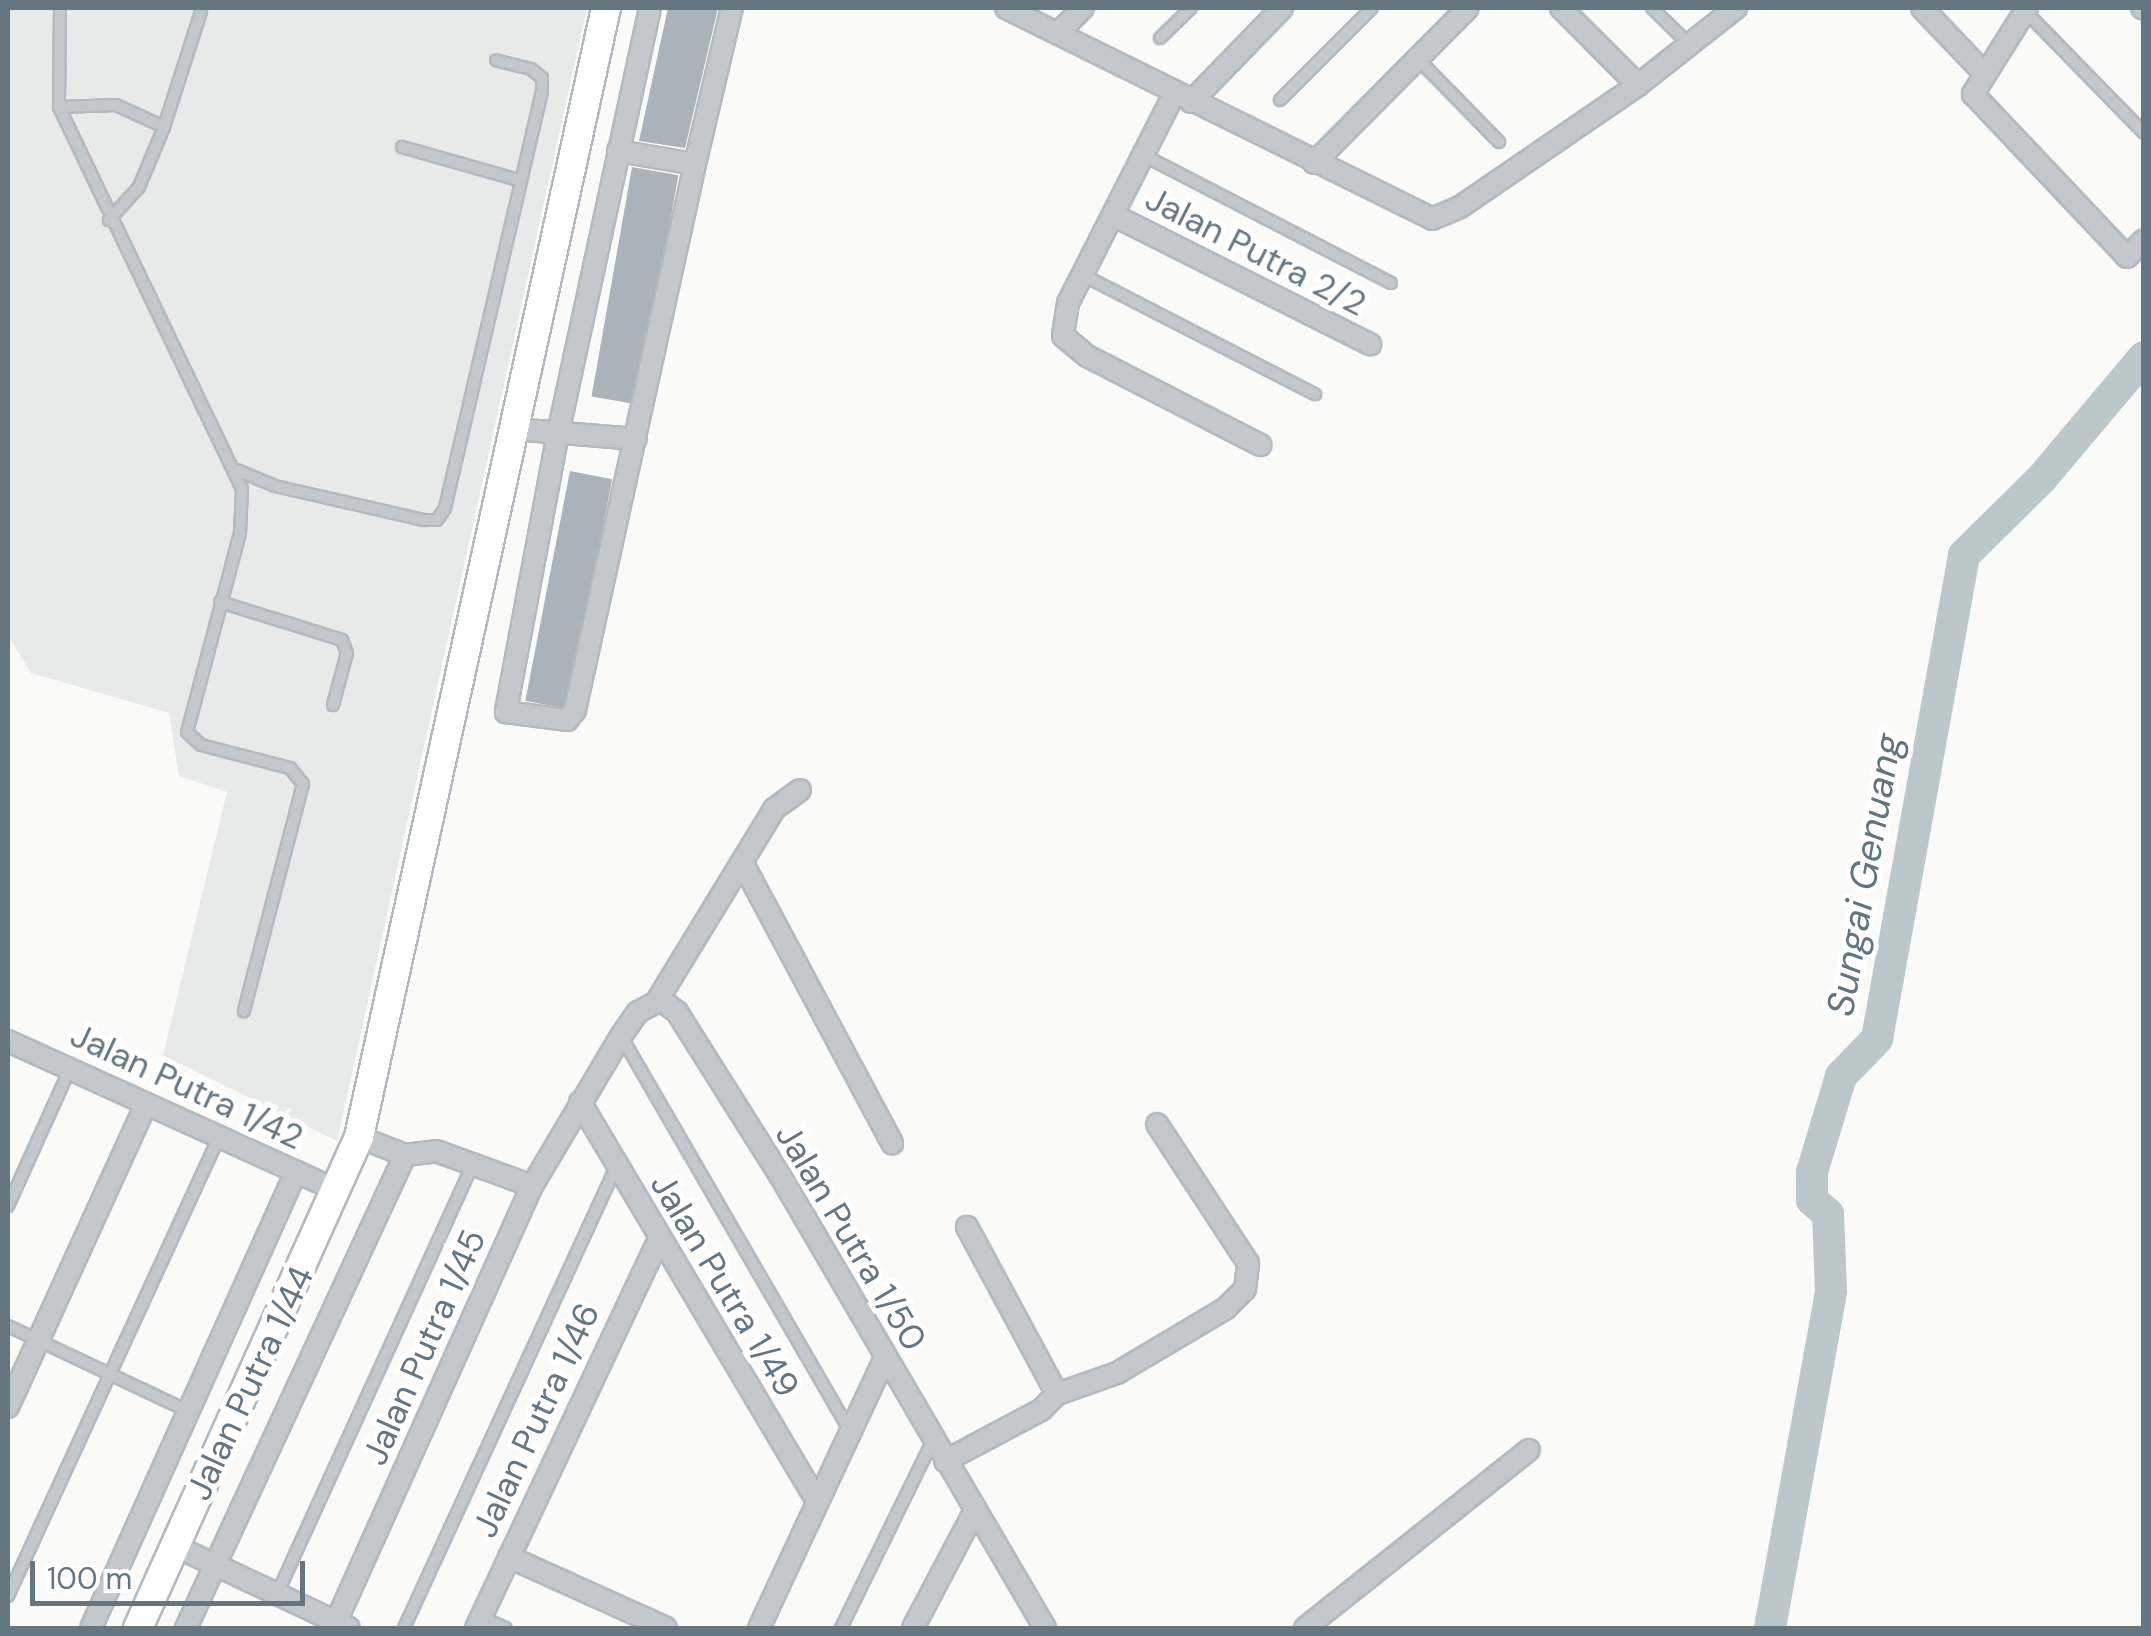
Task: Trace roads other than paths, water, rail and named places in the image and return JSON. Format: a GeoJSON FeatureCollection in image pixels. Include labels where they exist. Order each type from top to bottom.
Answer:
{"type":"FeatureCollection","features":[{"type":"Feature","properties":{"kind":"street","name":"Jalan Putra 1/44"},"geometry":{"type":"LineString","coordinates":[[138,1628],[359,1137],[606,8]]}},
{"type":"Feature","properties":{"kind":"street"},"geometry":{"type":"LineString","coordinates":[[650,8],[558,432],[502,706],[506,712],[567,720],[575,710],[732,8]]}},
{"type":"Feature","properties":{"kind":"street"},"geometry":{"type":"LineString","coordinates":[[1006,8],[1416,215],[1440,218],[1638,86],[1692,47],[1736,8]]}},
{"type":"Feature","properties":{"kind":"street"},"geometry":{"type":"LineString","coordinates":[[1058,33],[1084,8]]}},
{"type":"Feature","properties":{"kind":"street"},"geometry":{"type":"LineString","coordinates":[[1260,445],[1068,342],[1063,315],[1143,156],[1183,98],[1282,8]]}},
{"type":"Feature","properties":{"kind":"street"},"geometry":{"type":"LineString","coordinates":[[1314,163],[1468,8]]}},
{"type":"Feature","properties":{"kind":"street"},"geometry":{"type":"LineString","coordinates":[[1560,8],[1638,86]]}},
{"type":"Feature","properties":{"kind":"street"},"geometry":{"type":"LineString","coordinates":[[1922,8],[1986,74]]}},
{"type":"Feature","properties":{"kind":"street"},"geometry":{"type":"LineString","coordinates":[[2025,9],[1973,94],[2128,257],[2144,240]]}},
{"type":"Feature","properties":{"kind":"street"},"geometry":{"type":"LineString","coordinates":[[618,151],[695,164]]}},
{"type":"Feature","properties":{"kind":"street","name":"Jalan Putra 2/2"},"geometry":{"type":"LineString","coordinates":[[1113,215],[1370,344]]}},
{"type":"Feature","properties":{"kind":"street"},"geometry":{"type":"LineString","coordinates":[[514,429],[636,439]]}},
{"type":"Feature","properties":{"kind":"street"},"geometry":{"type":"LineString","coordinates":[[580,1102],[638,1012],[657,1001],[774,809],[800,790]]}},
{"type":"Feature","properties":{"kind":"street"},"geometry":{"type":"LineString","coordinates":[[742,862],[892,1143]]}},
{"type":"Feature","properties":{"kind":"street","name":"Jalan Putra 1/50"},"geometry":{"type":"LineString","coordinates":[[657,1001],[676,1012],[934,1440],[973,1514],[1045,1628]]}},
{"type":"Feature","properties":{"kind":"street","name":"Jalan Putra 1/42"},"geometry":{"type":"LineString","coordinates":[[8,1041],[338,1190]]}},
{"type":"Feature","properties":{"kind":"street","name":"Jalan Putra 1/49"},"geometry":{"type":"LineString","coordinates":[[580,1102],[658,1241],[816,1500]]}},
{"type":"Feature","properties":{"kind":"street","name":"Jalan Putra 1/45"},"geometry":{"type":"LineString","coordinates":[[343,1625],[532,1186],[580,1102]]}},
{"type":"Feature","properties":{"kind":"street"},"geometry":{"type":"LineString","coordinates":[[8,1407],[146,1104]]}},
{"type":"Feature","properties":{"kind":"street"},"geometry":{"type":"LineString","coordinates":[[945,1460],[1041,1410],[1057,1394],[1117,1373],[1225,1308],[1245,1289],[1248,1263],[1157,1124]]}},
{"type":"Feature","properties":{"kind":"street"},"geometry":{"type":"LineString","coordinates":[[359,1137],[405,1155],[436,1151],[532,1186]]}},
{"type":"Feature","properties":{"kind":"street"},"geometry":{"type":"LineString","coordinates":[[188,1628],[405,1155]]}},
{"type":"Feature","properties":{"kind":"street","name":"Jalan Putra 1/44"},"geometry":{"type":"LineString","coordinates":[[91,1628],[296,1172]]}},
{"type":"Feature","properties":{"kind":"street"},"geometry":{"type":"LineString","coordinates":[[967,1227],[1057,1394]]}},
{"type":"Feature","properties":{"kind":"street","name":"Jalan Putra 1/46"},"geometry":{"type":"LineString","coordinates":[[479,1623],[658,1241]]}},
{"type":"Feature","properties":{"kind":"street"},"geometry":{"type":"LineString","coordinates":[[760,1628],[885,1358]]}},
{"type":"Feature","properties":{"kind":"street"},"geometry":{"type":"LineString","coordinates":[[1306,1628],[1529,1450]]}},
{"type":"Feature","properties":{"kind":"street"},"geometry":{"type":"LineString","coordinates":[[913,1628],[973,1514]]}},
{"type":"Feature","properties":{"kind":"street"},"geometry":{"type":"LineString","coordinates":[[175,1546],[343,1625]]}},
{"type":"Feature","properties":{"kind":"street"},"geometry":{"type":"LineString","coordinates":[[508,1557],[666,1628]]}},
{"type":"Feature","properties":{"kind":"lane"},"geometry":{"type":"LineString","coordinates":[[60,8],[59,107],[109,220],[237,470],[244,506],[187,732],[201,745],[290,768],[304,784],[244,1012]]}},
{"type":"Feature","properties":{"kind":"lane"},"geometry":{"type":"LineString","coordinates":[[1160,38],[1190,8]]}},
{"type":"Feature","properties":{"kind":"lane"},"geometry":{"type":"LineString","coordinates":[[1280,100],[1372,8]]}},
{"type":"Feature","properties":{"kind":"lane"},"geometry":{"type":"LineString","coordinates":[[1652,8],[1692,47]]}},
{"type":"Feature","properties":{"kind":"lane"},"geometry":{"type":"LineString","coordinates":[[2025,9],[2144,133]]}},
{"type":"Feature","properties":{"kind":"lane"},"geometry":{"type":"LineString","coordinates":[[109,220],[139,187],[164,128],[201,12]]}},
{"type":"Feature","properties":{"kind":"lane"},"geometry":{"type":"LineString","coordinates":[[1418,58],[1499,142]]}},
{"type":"Feature","properties":{"kind":"lane"},"geometry":{"type":"LineString","coordinates":[[237,470],[274,486],[437,520],[446,508],[542,78],[496,60]]}},
{"type":"Feature","properties":{"kind":"lane"},"geometry":{"type":"LineString","coordinates":[[59,107],[116,105],[164,128]]}},
{"type":"Feature","properties":{"kind":"lane"},"geometry":{"type":"LineString","coordinates":[[402,146],[520,180]]}},
{"type":"Feature","properties":{"kind":"lane"},"geometry":{"type":"LineString","coordinates":[[1143,156],[1390,283]]}},
{"type":"Feature","properties":{"kind":"lane"},"geometry":{"type":"LineString","coordinates":[[1082,274],[1315,394]]}},
{"type":"Feature","properties":{"kind":"lane"},"geometry":{"type":"LineString","coordinates":[[220,602],[342,640],[347,652],[333,704]]}},
{"type":"Feature","properties":{"kind":"lane"},"geometry":{"type":"LineString","coordinates":[[621,1036],[849,1431]]}},
{"type":"Feature","properties":{"kind":"lane"},"geometry":{"type":"LineString","coordinates":[[8,1206],[70,1069]]}},
{"type":"Feature","properties":{"kind":"lane"},"geometry":{"type":"LineString","coordinates":[[8,1596],[219,1136]]}},
{"type":"Feature","properties":{"kind":"lane"},"geometry":{"type":"LineString","coordinates":[[276,1596],[473,1163]]}},
{"type":"Feature","properties":{"kind":"lane"},"geometry":{"type":"LineString","coordinates":[[404,1628],[616,1166]]}},
{"type":"Feature","properties":{"kind":"lane"},"geometry":{"type":"LineString","coordinates":[[8,1326],[188,1411]]}},
{"type":"Feature","properties":{"kind":"lane"},"geometry":{"type":"LineString","coordinates":[[842,1628],[934,1440]]}},
{"type":"Feature","properties":{"kind":"lane"},"geometry":{"type":"LineString","coordinates":[[479,1623],[506,1628]]}},
{"type":"Feature","properties":{"kind":"waterway","name":"Sungai Genuang"},"geometry":{"type":"LineString","coordinates":[[1770,1628],[1831,1291],[1828,1214],[1812,1200],[1812,1172],[1841,1076],[1877,1039],[1964,555],[2042,478],[2144,357]]}}]}
